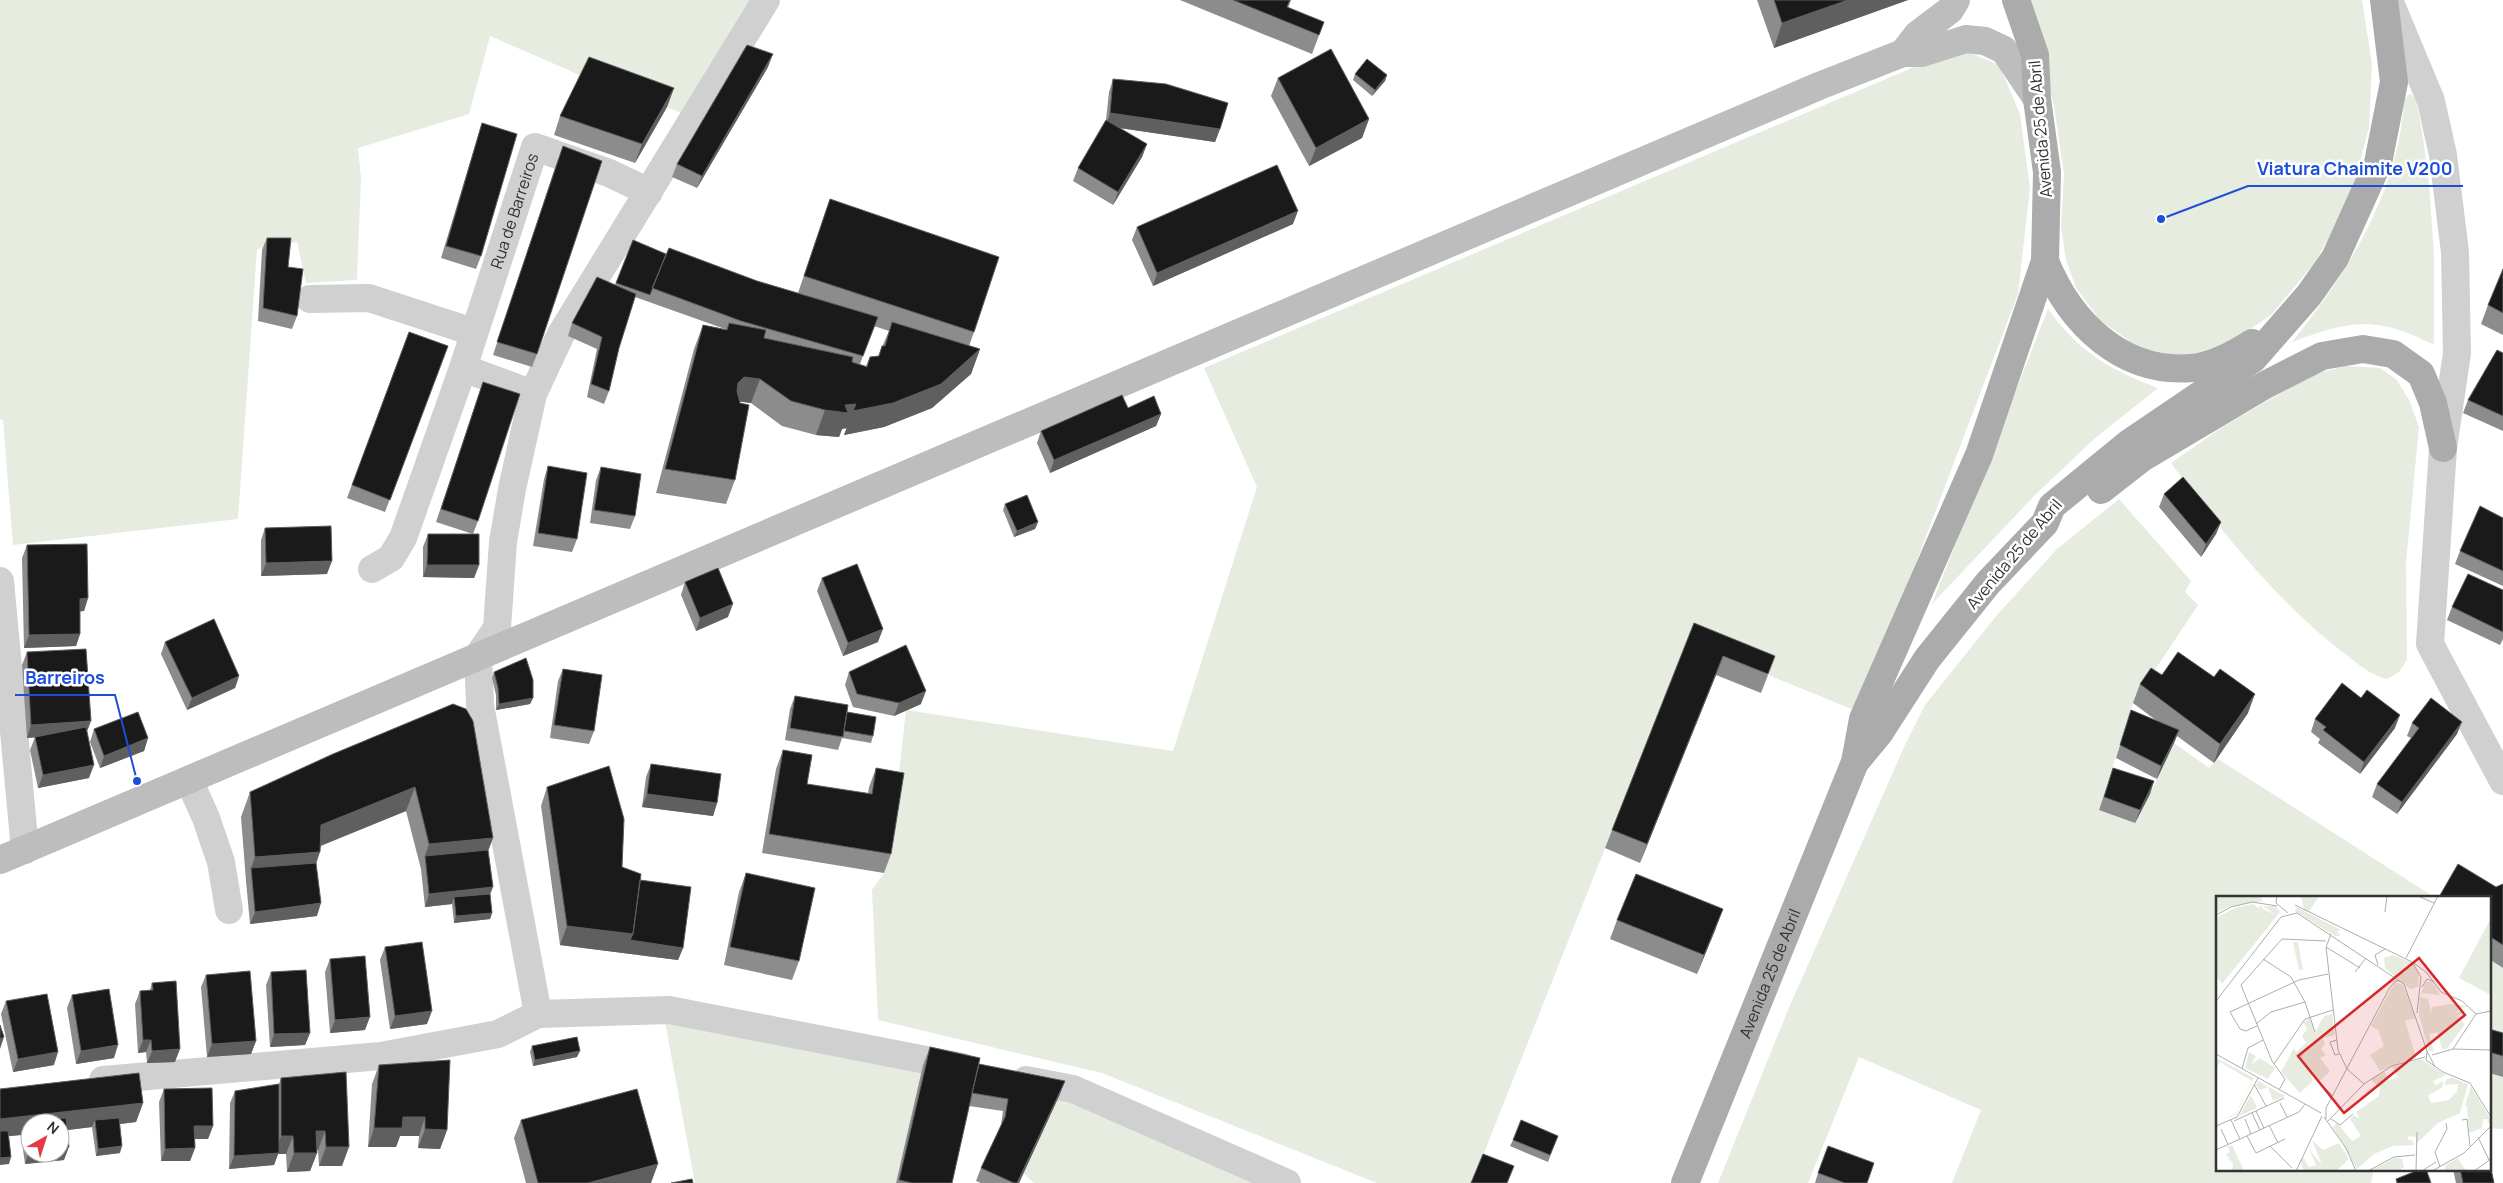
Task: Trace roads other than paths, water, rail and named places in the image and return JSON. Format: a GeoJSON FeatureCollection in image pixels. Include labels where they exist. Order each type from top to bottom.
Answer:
{"type":"FeatureCollection","features":[{"type":"Feature","properties":{"kind":"main road"},"geometry":{"type":"LineString","coordinates":[[1903,53],[1917,35],[1950,10],[1956,0]]}},
{"type":"Feature","properties":{"kind":"main road","name":"Avenida 25 de Abril"},"geometry":{"type":"LineString","coordinates":[[1685,1183],[1855,762],[1863,719],[1979,455],[2045,261],[2047,172],[2038,99],[2035,55],[2016,0]]}},
{"type":"Feature","properties":{"kind":"main road","name":"Avenida 25 de Abril"},"geometry":{"type":"LineString","coordinates":[[1855,762],[1880,732],[1927,659],[1988,583],[2045,523],[2052,506],[2129,443],[2253,359],[2279,327],[2309,295],[2335,258],[2378,163],[2394,82],[2384,0]]}},
{"type":"Feature","properties":{"kind":"main road"},"geometry":{"type":"LineString","coordinates":[[0,860],[1800,93],[1903,53],[1922,53],[1966,39],[1985,41],[2004,50],[2038,99]]}},
{"type":"Feature","properties":{"kind":"main road","name":"Avenida 25 de Abril"},"geometry":{"type":"LineString","coordinates":[[2045,261],[2056,288],[2085,326],[2105,342],[2142,364],[2166,368],[2194,368],[2225,358],[2279,327]]}},
{"type":"Feature","properties":{"kind":"main road"},"geometry":{"type":"LineString","coordinates":[[2045,523],[2064,518],[2142,458],[2265,385],[2322,356],[2363,349],[2393,354],[2421,374],[2433,403],[2443,448]]}},
{"type":"Feature","properties":{"kind":"street"},"geometry":{"type":"LineString","coordinates":[[538,1014],[480,705],[478,656],[497,628],[503,542],[533,394],[561,334],[766,0]]}},
{"type":"Feature","properties":{"kind":"street"},"geometry":{"type":"LineString","coordinates":[[2389,0],[2431,101],[2443,155],[2456,252],[2457,353],[2443,448],[2430,644],[2503,781]]}},
{"type":"Feature","properties":{"kind":"street","name":"Rua de Barreiros"},"geometry":{"type":"LineString","coordinates":[[372,568],[392,558],[404,538],[463,368],[473,332],[535,147],[609,173],[649,192]]}},
{"type":"Feature","properties":{"kind":"street"},"geometry":{"type":"LineString","coordinates":[[310,299],[369,298],[473,332]]}},
{"type":"Feature","properties":{"kind":"street"},"geometry":{"type":"LineString","coordinates":[[463,368],[533,394]]}},
{"type":"Feature","properties":{"kind":"street"},"geometry":{"type":"LineString","coordinates":[[0,581],[25,850]]}},
{"type":"Feature","properties":{"kind":"street"},"geometry":{"type":"LineString","coordinates":[[189,780],[206,818],[222,862],[229,910]]}},
{"type":"Feature","properties":{"kind":"street"},"geometry":{"type":"LineString","coordinates":[[79,1082],[381,1056],[498,1034],[538,1014],[669,1010],[1073,1089],[1287,1183]]}},
{"type":"Feature","properties":{"kind":"place","name":"Viatura Chaimite V200"},"geometry":{"type":"Point","coordinates":[2161,219]}},
{"type":"Feature","properties":{"kind":"place","name":"Barreiros"},"geometry":{"type":"Point","coordinates":[137,781]}}]}
